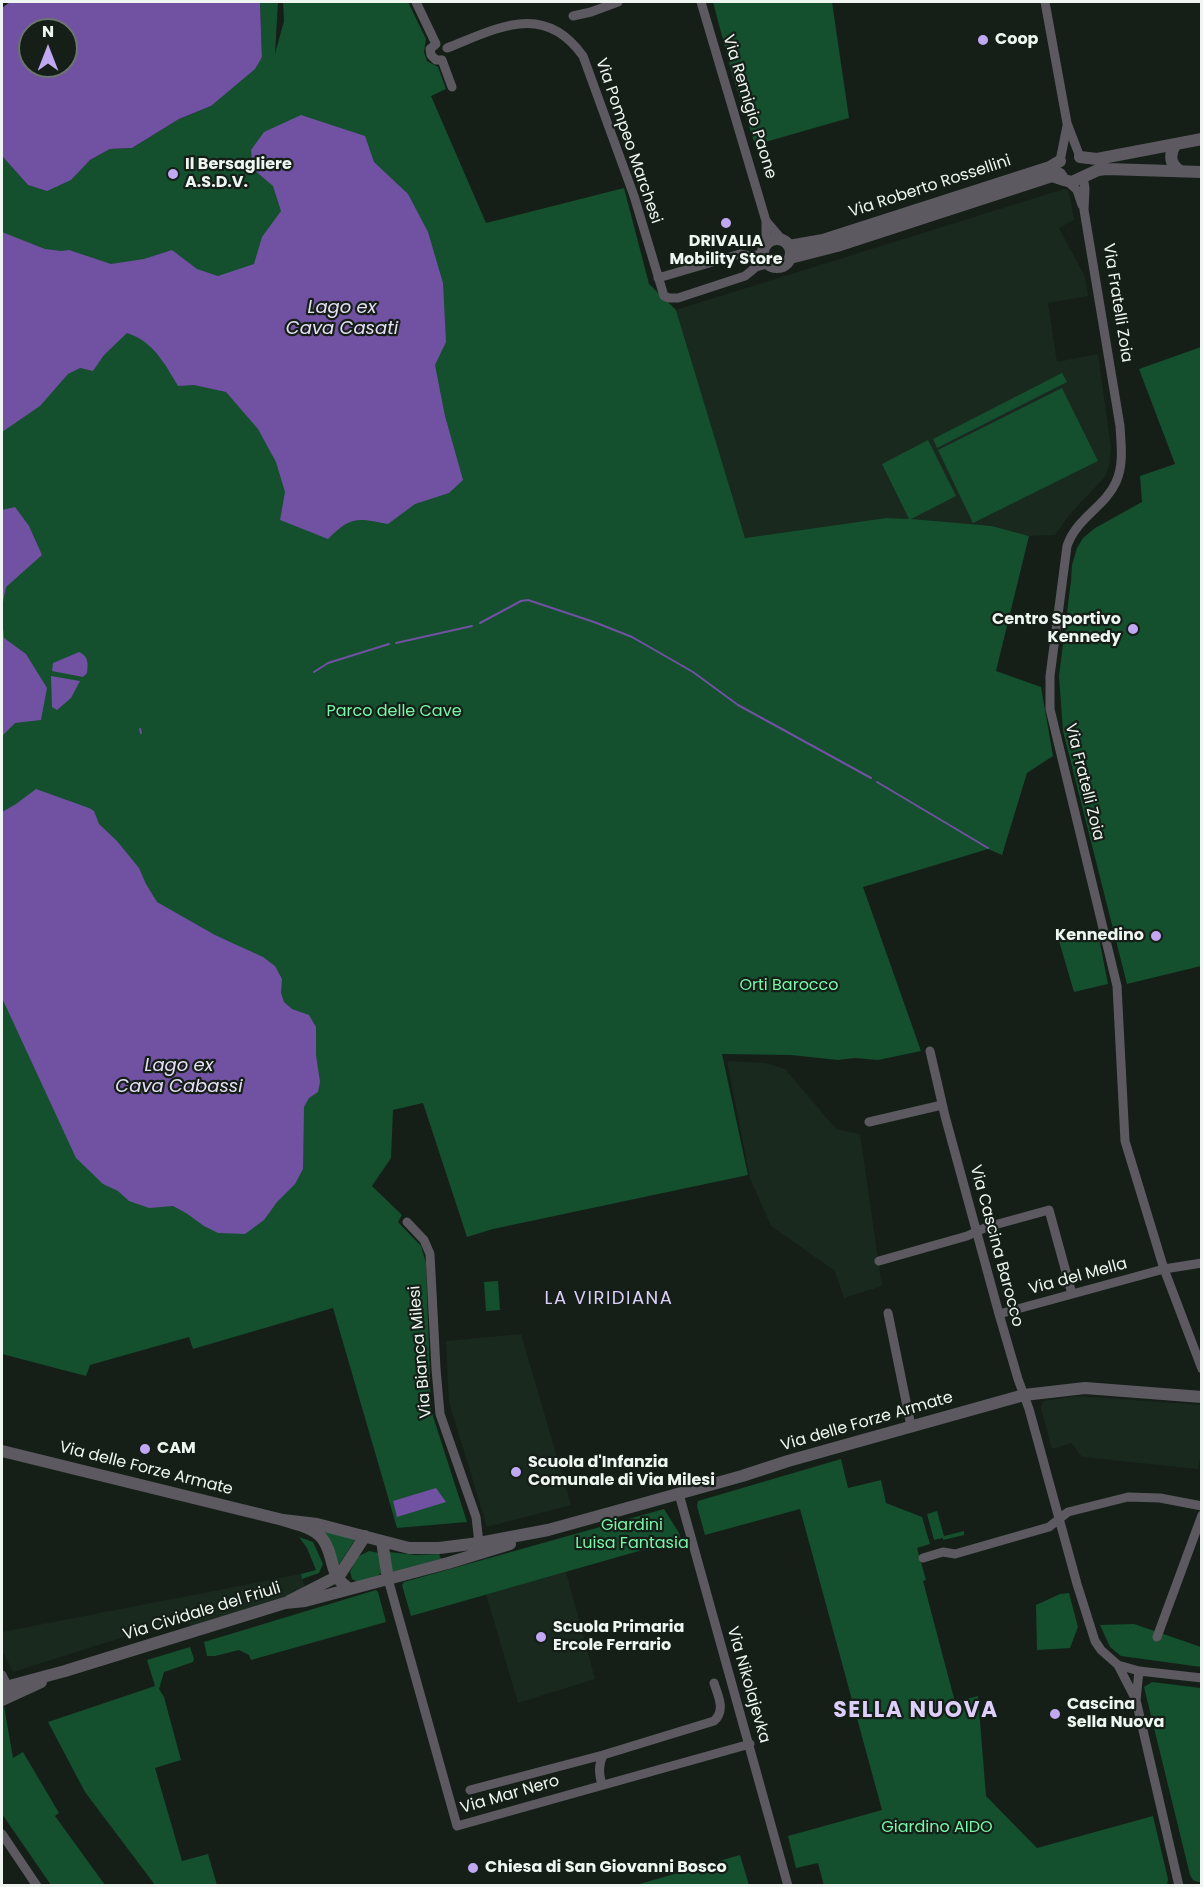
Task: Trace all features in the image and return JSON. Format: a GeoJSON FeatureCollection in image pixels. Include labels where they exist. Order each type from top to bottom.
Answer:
{"type":"FeatureCollection","features":[{"type":"Feature","properties":{"kind":"street"},"geometry":{"type":"LineString","coordinates":[[416,2],[436,44]]}},
{"type":"Feature","properties":{"kind":"street"},"geometry":{"type":"LineString","coordinates":[[573,16],[618,2]]}},
{"type":"Feature","properties":{"kind":"street","name":"Via Remigio Paone"},"geometry":{"type":"LineString","coordinates":[[701,2],[766,221],[765,254]]}},
{"type":"Feature","properties":{"kind":"street","name":"Via Fratelli Zoia"},"geometry":{"type":"LineString","coordinates":[[1046,2],[1067,123],[1079,157],[1086,167],[1084,210]]}},
{"type":"Feature","properties":{"kind":"street","name":"Via Pompeo Marchesi"},"geometry":{"type":"LineString","coordinates":[[447,48],[523,23],[537,23],[550,27],[573,42],[583,56],[634,196],[664,296],[674,299],[745,276],[756,267],[765,254]]}},
{"type":"Feature","properties":{"kind":"street"},"geometry":{"type":"LineString","coordinates":[[442,43],[447,48],[448,54],[442,60],[436,60],[431,55],[430,50],[436,44],[442,43]]}},
{"type":"Feature","properties":{"kind":"street"},"geometry":{"type":"LineString","coordinates":[[442,60],[452,87]]}},
{"type":"Feature","properties":{"kind":"street","name":"Via Fratelli Zoia"},"geometry":{"type":"LineString","coordinates":[[1067,123],[1059,172],[1077,190],[1084,210],[1120,426],[1122,457],[1116,483],[1109,494],[1075,528],[1067,546],[1050,676],[1050,709],[1117,987],[1125,1141],[1164,1269],[1202,1369]]}},
{"type":"Feature","properties":{"kind":"street","name":"Via Roberto Rossellini"},"geometry":{"type":"LineString","coordinates":[[787,248],[823,240],[1050,167],[1070,155],[1097,159],[1202,139]]}},
{"type":"Feature","properties":{"kind":"street"},"geometry":{"type":"LineString","coordinates":[[1175,144],[1171,157],[1172,163],[1179,170]]}},
{"type":"Feature","properties":{"kind":"street","name":"Via Roberto Rossellini"},"geometry":{"type":"LineString","coordinates":[[787,248],[837,246],[1052,176],[1076,182],[1107,168],[1202,172]]}},
{"type":"Feature","properties":{"kind":"street","name":"Via Remigio Paone"},"geometry":{"type":"LineString","coordinates":[[766,221],[787,248]]}},
{"type":"Feature","properties":{"kind":"street"},"geometry":{"type":"LineString","coordinates":[[658,278],[740,254],[751,256],[765,254],[773,240],[787,248]]}},
{"type":"Feature","properties":{"kind":"street","name":"Via Roberto Rossellini"},"geometry":{"type":"LineString","coordinates":[[765,254],[774,267],[780,267],[786,264],[787,248]]}},
{"type":"Feature","properties":{"kind":"street","name":"Via Cascina Barocco"},"geometry":{"type":"LineString","coordinates":[[930,1051],[942,1105],[999,1314],[1095,1641],[1101,1650],[1118,1665]]}},
{"type":"Feature","properties":{"kind":"street"},"geometry":{"type":"LineString","coordinates":[[869,1122],[942,1105]]}},
{"type":"Feature","properties":{"kind":"street"},"geometry":{"type":"LineString","coordinates":[[879,1261],[1049,1210],[1072,1294]]}},
{"type":"Feature","properties":{"kind":"street","name":"Via Bianca Milesi"},"geometry":{"type":"LineString","coordinates":[[407,1222],[424,1240],[430,1254],[440,1414],[476,1517],[479,1543]]}},
{"type":"Feature","properties":{"kind":"street","name":"Via del Mella"},"geometry":{"type":"LineString","coordinates":[[999,1314],[1164,1269],[1202,1263]]}},
{"type":"Feature","properties":{"kind":"street"},"geometry":{"type":"LineString","coordinates":[[888,1312],[911,1426]]}},
{"type":"Feature","properties":{"kind":"street","name":"Via delle Forze Armate"},"geometry":{"type":"LineString","coordinates":[[283,1520],[317,1524],[409,1548],[462,1546],[548,1530],[1024,1395],[1085,1388],[1202,1397]]}},
{"type":"Feature","properties":{"kind":"street","name":"Via delle Forze Armate"},"geometry":{"type":"LineString","coordinates":[[2,1451],[283,1520],[320,1536],[336,1577]]}},
{"type":"Feature","properties":{"kind":"street","name":"Via Nikolajevka"},"geometry":{"type":"LineString","coordinates":[[679,1494],[788,1886]]}},
{"type":"Feature","properties":{"kind":"street"},"geometry":{"type":"LineString","coordinates":[[924,1558],[943,1552],[954,1554],[1049,1527],[1068,1512],[1128,1497],[1160,1498],[1202,1506]]}},
{"type":"Feature","properties":{"kind":"street"},"geometry":{"type":"LineString","coordinates":[[1157,1637],[1202,1515]]}},
{"type":"Feature","properties":{"kind":"street"},"geometry":{"type":"LineString","coordinates":[[462,1546],[472,1535],[476,1517]]}},
{"type":"Feature","properties":{"kind":"street","name":"Via delle Forze Armate"},"geometry":{"type":"LineString","coordinates":[[350,1589],[448,1563],[548,1530]]}},
{"type":"Feature","properties":{"kind":"street"},"geometry":{"type":"LineString","coordinates":[[285,1603],[342,1573],[365,1536]]}},
{"type":"Feature","properties":{"kind":"street"},"geometry":{"type":"LineString","coordinates":[[382,1541],[388,1579]]}},
{"type":"Feature","properties":{"kind":"street"},"geometry":{"type":"LineString","coordinates":[[448,1563],[458,1555],[472,1550],[479,1543]]}},
{"type":"Feature","properties":{"kind":"street"},"geometry":{"type":"LineString","coordinates":[[336,1577],[350,1589]]}},
{"type":"Feature","properties":{"kind":"street","name":"Via Mar Nero"},"geometry":{"type":"LineString","coordinates":[[388,1579],[457,1826],[750,1744]]}},
{"type":"Feature","properties":{"kind":"street","name":"Via Cividale del Friuli"},"geometry":{"type":"LineString","coordinates":[[4,1689],[285,1603],[305,1601],[350,1589]]}},
{"type":"Feature","properties":{"kind":"street"},"geometry":{"type":"LineString","coordinates":[[1118,1665],[1139,1671],[1202,1678]]}},
{"type":"Feature","properties":{"kind":"street"},"geometry":{"type":"LineString","coordinates":[[1118,1665],[1136,1700],[1179,1886]]}},
{"type":"Feature","properties":{"kind":"street"},"geometry":{"type":"LineString","coordinates":[[1136,1700],[1139,1671]]}},
{"type":"Feature","properties":{"kind":"street"},"geometry":{"type":"LineString","coordinates":[[470,1790],[603,1755],[714,1721],[718,1718],[722,1708],[714,1683]]}},
{"type":"Feature","properties":{"kind":"street"},"geometry":{"type":"LineString","coordinates":[[602,1785],[599,1774],[603,1755]]}},
{"type":"Feature","properties":{"kind":"street"},"geometry":{"type":"LineString","coordinates":[[2,1834],[37,1886]]}},
{"type":"Feature","properties":{"kind":"shaded area"},"geometry":{"type":"Polygon","coordinates":[[[1064,189],[1068,191],[1070,197],[1074,220],[1059,228],[1085,277],[1088,296],[1048,303],[1057,362],[1098,354],[1111,448],[1109,466],[1104,478],[1070,514],[1055,535],[1029,536],[992,526],[886,518],[745,538],[676,310],[1064,189]]]}},
{"type":"Feature","properties":{"kind":"shaded area"},"geometry":{"type":"Polygon","coordinates":[[[727,1061],[765,1063],[785,1069],[836,1129],[860,1134],[882,1286],[844,1298],[835,1271],[771,1226],[750,1178],[727,1061]]]}},
{"type":"Feature","properties":{"kind":"shaded area"},"geometry":{"type":"Polygon","coordinates":[[[521,1334],[571,1505],[487,1527],[449,1402],[446,1341],[521,1334]]]}},
{"type":"Feature","properties":{"kind":"shaded area"},"geometry":{"type":"Polygon","coordinates":[[[1077,1396],[1201,1405],[1202,1448],[1198,1469],[1082,1457],[1071,1443],[1052,1449],[1041,1408],[1043,1401],[1077,1396]]]}},
{"type":"Feature","properties":{"kind":"shaded area","name":"Scuola Primaria Ercole Ferrario"},"geometry":{"type":"Polygon","coordinates":[[[566,1572],[595,1679],[518,1703],[486,1594],[566,1572]]]}},
{"type":"Feature","properties":{"kind":"shaded area"},"geometry":{"type":"Polygon","coordinates":[[[301,1574],[306,1591],[191,1630],[187,1617],[13,1672],[2,1650],[2,1632],[301,1574]]]}},
{"type":"Feature","properties":{"kind":"green space","name":"Parco delle Cave"},"geometry":{"type":"Polygon","coordinates":[[[258,2],[278,2],[275,54],[284,21],[283,2],[408,2],[426,39],[424,52],[427,61],[438,67],[446,89],[431,96],[486,223],[624,188],[649,284],[676,310],[745,538],[886,518],[909,519],[882,464],[928,440],[956,496],[911,519],[992,526],[1029,536],[996,671],[1041,687],[1053,756],[1027,773],[1002,855],[988,849],[863,887],[921,1051],[878,1060],[722,1054],[748,1175],[493,1229],[467,1237],[423,1103],[393,1110],[391,1158],[372,1186],[402,1215],[398,1222],[421,1246],[426,1263],[431,1410],[467,1522],[397,1528],[333,1308],[193,1349],[189,1337],[90,1365],[86,1376],[2,1354],[2,156],[28,185],[71,179],[90,160],[110,149],[132,148],[179,119],[211,106],[262,57],[260,3],[258,2]]]}},
{"type":"Feature","properties":{"kind":"green space"},"geometry":{"type":"Polygon","coordinates":[[[713,2],[832,2],[849,118],[755,145],[732,74],[713,2]]]}},
{"type":"Feature","properties":{"kind":"green space","name":"Centro Sportivo Kennedy"},"geometry":{"type":"Polygon","coordinates":[[[1201,347],[1201,966],[1127,984],[1063,731],[1059,676],[1072,565],[1077,548],[1083,538],[1095,528],[1142,502],[1140,476],[1175,464],[1139,369],[1201,347]]]}},
{"type":"Feature","properties":{"kind":"green space"},"geometry":{"type":"Polygon","coordinates":[[[1062,373],[1067,382],[937,448],[933,439],[1062,373]]]}},
{"type":"Feature","properties":{"kind":"green space"},"geometry":{"type":"Polygon","coordinates":[[[1062,388],[1098,461],[973,523],[938,450],[1062,388]]]}},
{"type":"Feature","properties":{"kind":"green space"},"geometry":{"type":"Polygon","coordinates":[[[1098,933],[1108,984],[1074,992],[1059,941],[1098,933]]]}},
{"type":"Feature","properties":{"kind":"green space"},"geometry":{"type":"Polygon","coordinates":[[[498,1281],[500,1310],[486,1311],[484,1282],[498,1281]]]}},
{"type":"Feature","properties":{"kind":"green space","name":"Giardino AIDO"},"geometry":{"type":"Polygon","coordinates":[[[841,1459],[848,1488],[881,1480],[886,1503],[922,1517],[930,1544],[917,1548],[926,1580],[923,1581],[955,1702],[978,1696],[986,1796],[1037,1848],[1153,1816],[1168,1879],[1167,1885],[824,1886],[818,1863],[796,1868],[788,1836],[882,1810],[800,1509],[705,1535],[697,1506],[698,1501],[841,1459]]]}},
{"type":"Feature","properties":{"kind":"green space","name":"Giardini Luisa Fantasia"},"geometry":{"type":"Polygon","coordinates":[[[664,1509],[681,1539],[411,1616],[402,1585],[404,1582],[664,1509]]]}},
{"type":"Feature","properties":{"kind":"green space"},"geometry":{"type":"Polygon","coordinates":[[[937,1511],[944,1536],[964,1531],[964,1535],[934,1540],[927,1514],[937,1511]]]}},
{"type":"Feature","properties":{"kind":"green space"},"geometry":{"type":"Polygon","coordinates":[[[322,1531],[356,1538],[338,1566],[322,1531]]]}},
{"type":"Feature","properties":{"kind":"green space"},"geometry":{"type":"Polygon","coordinates":[[[299,1537],[313,1542],[323,1564],[319,1573],[302,1579],[301,1574],[316,1570],[307,1548],[299,1537]]]}},
{"type":"Feature","properties":{"kind":"green space"},"geometry":{"type":"Polygon","coordinates":[[[369,1551],[379,1553],[381,1573],[376,1577],[358,1582],[352,1579],[350,1572],[357,1557],[369,1551]]]}},
{"type":"Feature","properties":{"kind":"green space"},"geometry":{"type":"Polygon","coordinates":[[[389,1552],[415,1555],[439,1554],[441,1559],[391,1572],[389,1552]]]}},
{"type":"Feature","properties":{"kind":"green space"},"geometry":{"type":"Polygon","coordinates":[[[376,1590],[386,1622],[251,1660],[249,1655],[239,1650],[207,1656],[204,1642],[376,1590]]]}},
{"type":"Feature","properties":{"kind":"green space"},"geometry":{"type":"Polygon","coordinates":[[[1069,1593],[1078,1627],[1070,1648],[1037,1650],[1036,1605],[1060,1594],[1069,1593]]]}},
{"type":"Feature","properties":{"kind":"green space"},"geometry":{"type":"Polygon","coordinates":[[[1134,1624],[1201,1647],[1201,1667],[1121,1656],[1110,1647],[1100,1625],[1134,1624]]]}},
{"type":"Feature","properties":{"kind":"green space"},"geometry":{"type":"Polygon","coordinates":[[[190,1647],[193,1662],[164,1672],[159,1689],[164,1697],[181,1760],[155,1768],[182,1861],[208,1854],[217,1885],[155,1885],[85,1792],[48,1722],[155,1686],[147,1660],[190,1647]]]}},
{"type":"Feature","properties":{"kind":"green space"},"geometry":{"type":"Polygon","coordinates":[[[1152,1682],[1201,1688],[1202,1882],[1193,1880],[1190,1875],[1144,1687],[1152,1682]]]}},
{"type":"Feature","properties":{"kind":"green space"},"geometry":{"type":"Polygon","coordinates":[[[4,1706],[13,1758],[23,1752],[59,1813],[55,1816],[105,1885],[51,1885],[2,1814],[2,1707],[4,1706]]]}},
{"type":"Feature","properties":{"kind":"green space"},"geometry":{"type":"Polygon","coordinates":[[[740,1855],[749,1885],[636,1885],[740,1855]]]}},
{"type":"Feature","properties":{"kind":"water"},"geometry":{"type":"Polygon","coordinates":[[[10,2],[260,3],[262,57],[255,69],[211,106],[179,119],[132,148],[110,149],[90,160],[71,180],[47,191],[28,185],[2,156],[2,8],[10,2]]]}},
{"type":"Feature","properties":{"kind":"water","name":"Lago ex Cava Casati"},"geometry":{"type":"Polygon","coordinates":[[[301,115],[365,136],[374,162],[408,194],[428,232],[443,283],[446,342],[435,365],[445,416],[463,480],[449,493],[415,504],[388,524],[355,521],[343,526],[328,539],[280,520],[285,492],[276,462],[258,429],[226,392],[194,385],[178,386],[151,347],[127,333],[104,355],[93,371],[80,368],[68,374],[40,406],[2,432],[2,232],[45,249],[69,250],[111,264],[144,259],[172,250],[197,269],[218,276],[254,264],[262,237],[281,211],[273,186],[253,169],[251,150],[264,132],[301,115]]]}},
{"type":"Feature","properties":{"kind":"water"},"geometry":{"type":"Polygon","coordinates":[[[15,507],[29,526],[42,555],[6,587],[2,607],[2,510],[15,507]]]}},
{"type":"Feature","properties":{"kind":"water"},"geometry":{"type":"Polygon","coordinates":[[[2,617],[4,638],[26,654],[47,688],[41,720],[15,723],[2,736],[2,617]]]}},
{"type":"Feature","properties":{"kind":"water"},"geometry":{"type":"Polygon","coordinates":[[[79,652],[85,656],[88,666],[87,673],[83,677],[52,671],[53,663],[79,652]]]}},
{"type":"Feature","properties":{"kind":"water"},"geometry":{"type":"Polygon","coordinates":[[[51,676],[80,681],[71,698],[57,710],[52,707],[51,676]]]}},
{"type":"Feature","properties":{"kind":"water","name":"Lago ex Cava Cabassi"},"geometry":{"type":"Polygon","coordinates":[[[36,789],[94,811],[99,824],[117,841],[139,868],[157,902],[215,935],[263,957],[275,966],[282,979],[281,993],[284,1002],[292,1009],[309,1015],[316,1027],[316,1055],[320,1082],[318,1092],[309,1098],[304,1107],[303,1169],[295,1184],[277,1202],[264,1220],[245,1234],[218,1233],[173,1206],[149,1208],[129,1201],[118,1191],[103,1184],[76,1158],[2,998],[2,812],[36,789]]]}},
{"type":"Feature","properties":{"kind":"water"},"geometry":{"type":"Polygon","coordinates":[[[436,1488],[446,1502],[397,1517],[393,1501],[436,1488]]]}},
{"type":"Feature","properties":{"kind":"waterway"},"geometry":{"type":"LineString","coordinates":[[480,623],[521,601],[528,600],[632,637],[693,672],[738,705],[871,778]]}},
{"type":"Feature","properties":{"kind":"waterway"},"geometry":{"type":"LineString","coordinates":[[396,643],[472,626]]}},
{"type":"Feature","properties":{"kind":"waterway"},"geometry":{"type":"LineString","coordinates":[[314,672],[328,663],[389,644]]}},
{"type":"Feature","properties":{"kind":"waterway"},"geometry":{"type":"LineString","coordinates":[[140,729],[141,733]]}},
{"type":"Feature","properties":{"kind":"waterway"},"geometry":{"type":"LineString","coordinates":[[877,782],[988,848]]}},
{"type":"Feature","properties":{"kind":"place","name":"Coop"},"geometry":{"type":"Point","coordinates":[983,40]}},
{"type":"Feature","properties":{"kind":"place","name":"Il Bersagliere A.S.D.V."},"geometry":{"type":"Point","coordinates":[173,174]}},
{"type":"Feature","properties":{"kind":"place","name":"DRIVALIA Mobility Store"},"geometry":{"type":"Point","coordinates":[726,223]}},
{"type":"Feature","properties":{"kind":"place","name":"Centro Sportivo Kennedy"},"geometry":{"type":"Point","coordinates":[1133,629]}},
{"type":"Feature","properties":{"kind":"place","name":"Kennedino"},"geometry":{"type":"Point","coordinates":[1156,936]}},
{"type":"Feature","properties":{"kind":"place","name":"CAM"},"geometry":{"type":"Point","coordinates":[145,1449]}},
{"type":"Feature","properties":{"kind":"place","name":"Scuola d'Infanzia Comunale di Via Milesi"},"geometry":{"type":"Point","coordinates":[516,1472]}},
{"type":"Feature","properties":{"kind":"place","name":"Scuola Primaria Ercole Ferrario"},"geometry":{"type":"Point","coordinates":[541,1637]}},
{"type":"Feature","properties":{"kind":"place","name":"Cascina Sella Nuova"},"geometry":{"type":"Point","coordinates":[1055,1714]}},
{"type":"Feature","properties":{"kind":"place","name":"Chiesa di San Giovanni Bosco"},"geometry":{"type":"Point","coordinates":[473,1868]}},
{"type":"Feature","properties":{"kind":"district","name":"LA VIRIDIANA"},"geometry":{"type":"Point","coordinates":[609,1299]}},
{"type":"Feature","properties":{"kind":"district","name":"SELLA NUOVA"},"geometry":{"type":"Point","coordinates":[916,1711]}},
{"type":"Feature","properties":{"kind":"park label","name":"Orti Barocco"},"geometry":{"type":"Point","coordinates":[789,986]}}]}
